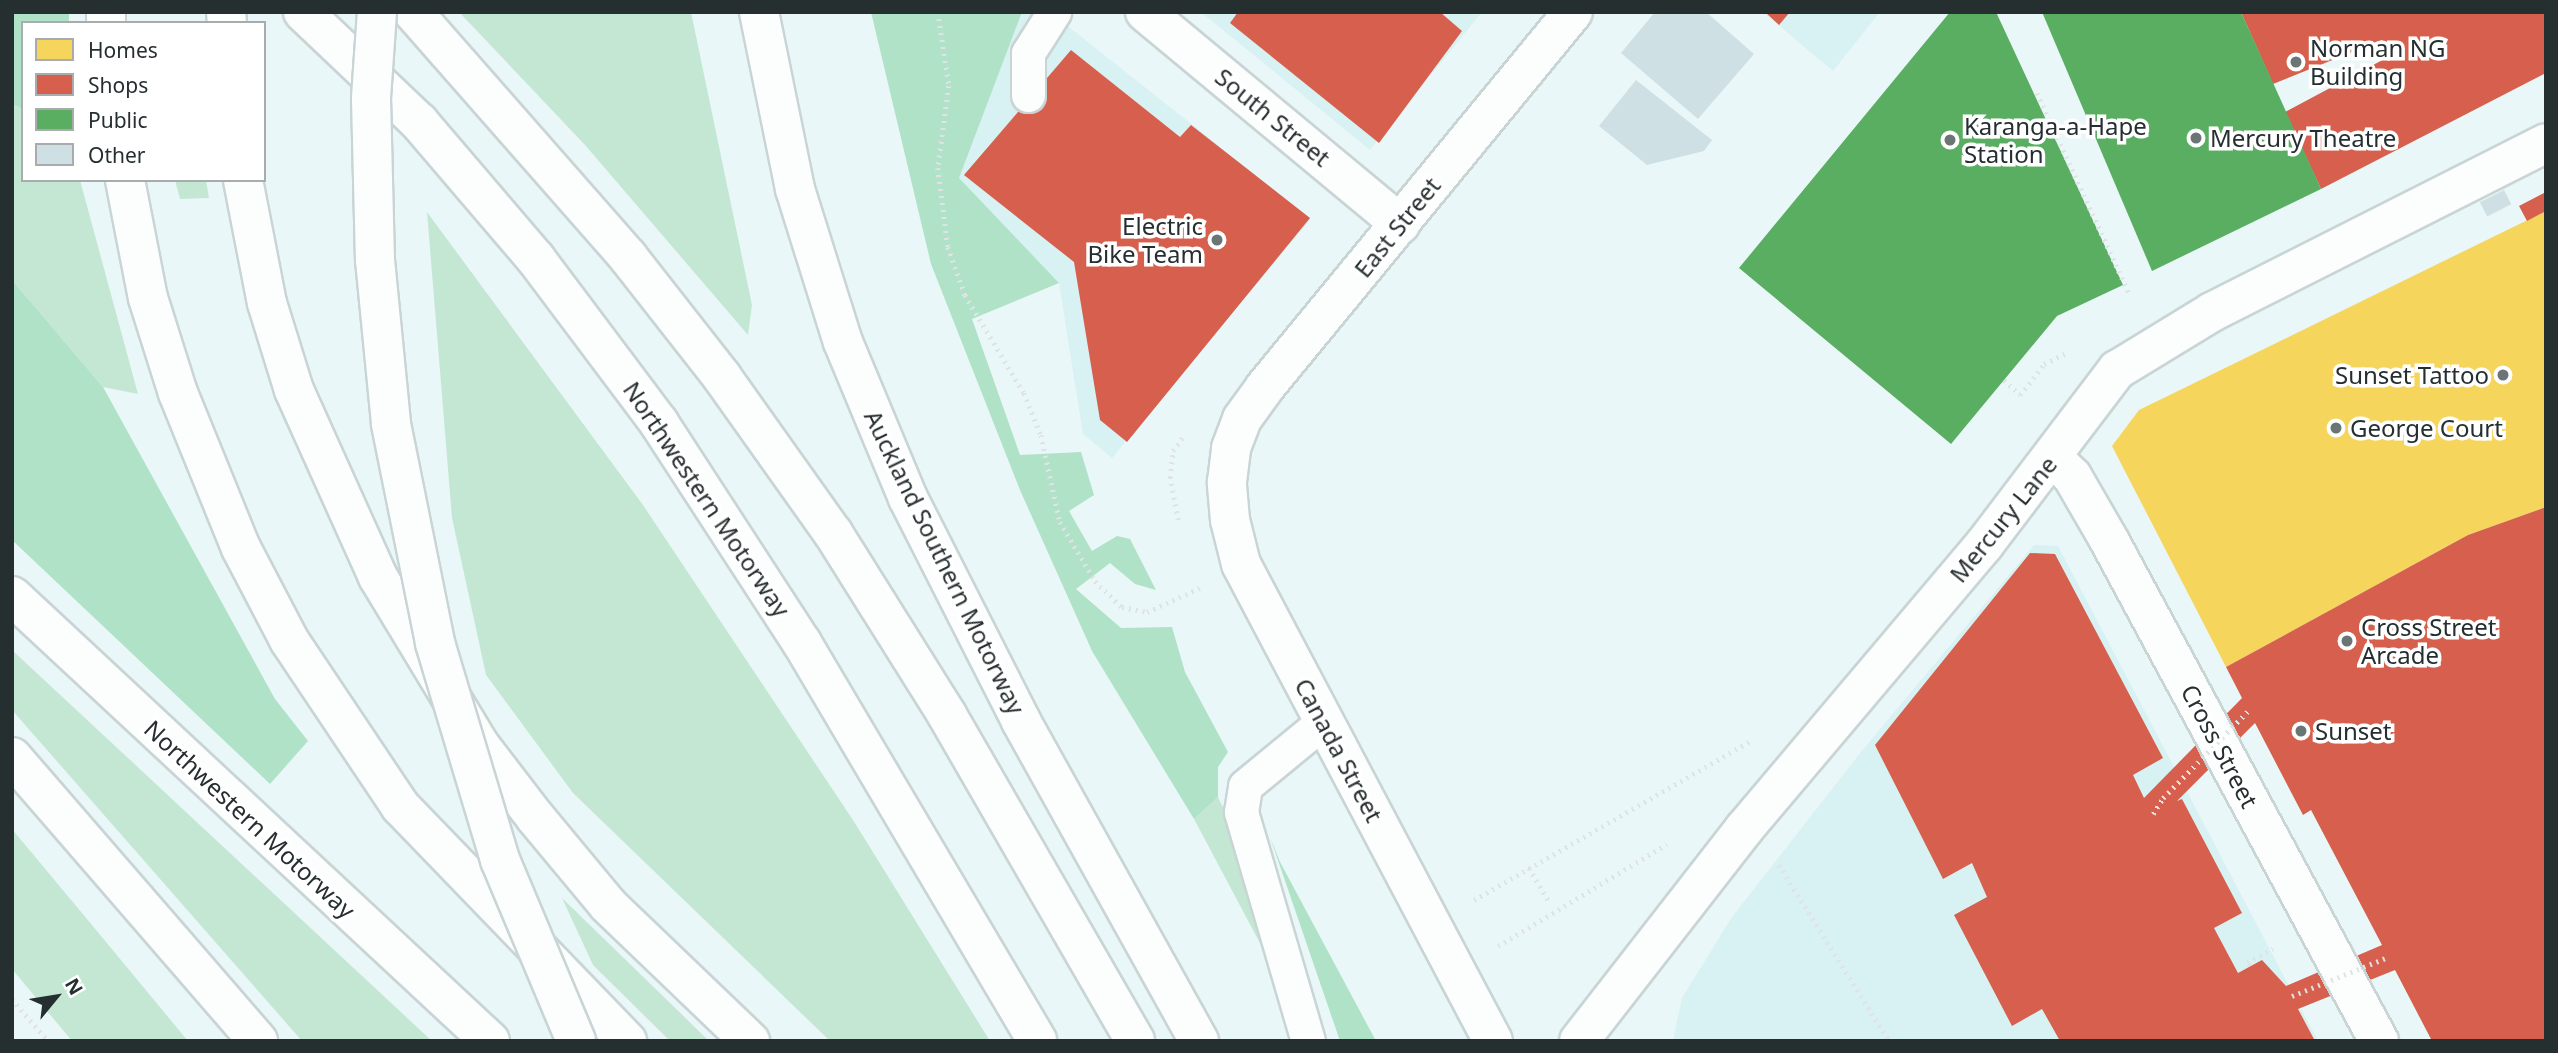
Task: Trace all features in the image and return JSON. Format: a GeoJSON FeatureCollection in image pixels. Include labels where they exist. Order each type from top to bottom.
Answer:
{"type":"FeatureCollection","features":[{"type":"Feature","properties":{"kind":"main road","name":"Northwestern Motorway"},"geometry":{"type":"LineString","coordinates":[[303,12],[428,132],[536,258],[659,424],[802,643],[1037,1041]]}},
{"type":"Feature","properties":{"kind":"main road"},"geometry":{"type":"LineString","coordinates":[[377,12],[371,98],[375,260],[391,424],[435,643],[492,834],[576,1041]]}},
{"type":"Feature","properties":{"kind":"main road"},"geometry":{"type":"LineString","coordinates":[[413,12],[628,257],[722,377],[833,533],[954,727],[1135,1041]]}},
{"type":"Feature","properties":{"kind":"main road","name":"Auckland Southern Motorway"},"geometry":{"type":"LineString","coordinates":[[759,12],[795,188],[843,342],[908,498],[1021,721],[1199,1041]]}},
{"type":"Feature","properties":{"kind":"main road","name":"South Street"},"geometry":{"type":"LineString","coordinates":[[1145,12],[1399,224]]}},
{"type":"Feature","properties":{"kind":"main road","name":"East Street"},"geometry":{"type":"LineString","coordinates":[[1231,448],[1242,419],[1265,387],[1573,12]]}},
{"type":"Feature","properties":{"kind":"main road","name":"Mercury Lane"},"geometry":{"type":"LineString","coordinates":[[1579,1041],[1744,829],[2052,457],[2117,370],[2212,312],[2546,143]]}},
{"type":"Feature","properties":{"kind":"main road"},"geometry":{"type":"LineString","coordinates":[[243,182],[267,303],[294,390],[333,483],[385,588],[479,744],[535,817],[608,905],[750,1041]]}},
{"type":"Feature","properties":{"kind":"main road"},"geometry":{"type":"LineString","coordinates":[[127,196],[148,298],[178,393],[241,548],[289,640],[400,806],[627,1041]]}},
{"type":"Feature","properties":{"kind":"main road","name":"Canada Street"},"geometry":{"type":"LineString","coordinates":[[1231,448],[1230,520],[1241,564],[1493,1041]]}},
{"type":"Feature","properties":{"kind":"main road","name":"Cross Street"},"geometry":{"type":"LineString","coordinates":[[2052,457],[2072,476],[2109,540],[2379,1041]]}},
{"type":"Feature","properties":{"kind":"main road","name":"Northwestern Motorway"},"geometry":{"type":"LineString","coordinates":[[12,596],[490,1041]]}},
{"type":"Feature","properties":{"kind":"main road"},"geometry":{"type":"LineString","coordinates":[[12,757],[258,1041]]}},
{"type":"Feature","properties":{"kind":"lane"},"geometry":{"type":"LineString","coordinates":[[1028,94],[1028,53],[1054,12]]}},
{"type":"Feature","properties":{"kind":"lane"},"geometry":{"type":"LineString","coordinates":[[1308,1041],[1241,812],[1245,786],[1324,721]]}},
{"type":"Feature","properties":{"kind":"path"},"geometry":{"type":"LineString","coordinates":[[938,12],[948,75],[938,168],[947,247],[965,295],[1024,393],[1041,435],[1060,522],[1094,581],[1122,607],[1147,612],[1204,586]]}},
{"type":"Feature","properties":{"kind":"path"},"geometry":{"type":"LineString","coordinates":[[2037,93],[2129,293]]}},
{"type":"Feature","properties":{"kind":"path"},"geometry":{"type":"LineString","coordinates":[[2004,380],[2020,395],[2044,364],[2075,349]]}},
{"type":"Feature","properties":{"kind":"path"},"geometry":{"type":"LineString","coordinates":[[2153,814],[2163,798],[2249,710]]}},
{"type":"Feature","properties":{"kind":"path"},"geometry":{"type":"LineString","coordinates":[[1469,902],[1763,734]]}},
{"type":"Feature","properties":{"kind":"path"},"geometry":{"type":"LineString","coordinates":[[1772,858],[1889,1041]]}},
{"type":"Feature","properties":{"kind":"path"},"geometry":{"type":"LineString","coordinates":[[1529,868],[1549,901]]}},
{"type":"Feature","properties":{"kind":"path"},"geometry":{"type":"LineString","coordinates":[[2250,966],[2248,962],[2273,949]]}},
{"type":"Feature","properties":{"kind":"path"},"geometry":{"type":"LineString","coordinates":[[2292,996],[2388,957]]}},
{"type":"Feature","properties":{"kind":"path"},"geometry":{"type":"LineString","coordinates":[[12,999],[48,1041]]}},
{"type":"Feature","properties":{"kind":"shaded area"},"geometry":{"type":"Polygon","coordinates":[[[1022,12],[1050,12],[1311,219],[1112,458],[1083,434],[1059,283],[958,178],[1022,12]]]}},
{"type":"Feature","properties":{"kind":"shaded area"},"geometry":{"type":"Polygon","coordinates":[[[1201,12],[1482,12],[1370,150],[1201,12]]]}},
{"type":"Feature","properties":{"kind":"shaded area"},"geometry":{"type":"Polygon","coordinates":[[[1763,12],[1880,12],[1833,71],[1763,12]]]}},
{"type":"Feature","properties":{"kind":"shaded area"},"geometry":{"type":"Polygon","coordinates":[[[2034,545],[2058,546],[2318,1041],[1673,1041],[1682,998],[1732,917],[1861,752],[2034,545]]]}},
{"type":"Feature","properties":{"kind":"green space"},"geometry":{"type":"Polygon","coordinates":[[[12,12],[69,12],[69,21],[21,21],[21,108],[12,104],[12,12]]]}},
{"type":"Feature","properties":{"kind":"green space"},"geometry":{"type":"Polygon","coordinates":[[[459,12],[691,12],[752,305],[748,335],[585,145],[459,12]]]}},
{"type":"Feature","properties":{"kind":"green space"},"geometry":{"type":"Polygon","coordinates":[[[871,12],[1022,12],[959,178],[1059,283],[972,319],[1020,455],[1081,452],[1094,495],[1069,511],[1092,551],[1117,536],[1130,539],[1156,590],[1135,584],[1110,563],[1076,589],[1121,628],[1172,627],[1185,672],[1228,752],[1218,767],[1218,797],[1194,819],[1092,651],[1020,490],[931,264],[871,12]]]}},
{"type":"Feature","properties":{"kind":"green space"},"geometry":{"type":"Polygon","coordinates":[[[12,104],[21,108],[21,182],[81,182],[138,394],[103,387],[12,280],[12,104]]]}},
{"type":"Feature","properties":{"kind":"green space"},"geometry":{"type":"Polygon","coordinates":[[[176,182],[206,182],[209,198],[180,199],[176,182]]]}},
{"type":"Feature","properties":{"kind":"green space"},"geometry":{"type":"Polygon","coordinates":[[[427,212],[643,505],[853,820],[990,1041],[830,1041],[573,793],[486,675],[452,518],[427,212]]]}},
{"type":"Feature","properties":{"kind":"green space"},"geometry":{"type":"Polygon","coordinates":[[[12,280],[103,387],[275,699],[308,741],[270,784],[12,540],[12,280]]]}},
{"type":"Feature","properties":{"kind":"green space"},"geometry":{"type":"Polygon","coordinates":[[[12,650],[432,1041],[302,1041],[12,710],[12,650]]]}},
{"type":"Feature","properties":{"kind":"green space"},"geometry":{"type":"Polygon","coordinates":[[[1218,797],[1228,818],[1288,996],[1194,819],[1218,797]]]}},
{"type":"Feature","properties":{"kind":"green space"},"geometry":{"type":"Polygon","coordinates":[[[12,829],[188,1041],[72,1041],[12,969],[12,829]]]}},
{"type":"Feature","properties":{"kind":"green space"},"geometry":{"type":"Polygon","coordinates":[[[1270,837],[1280,862],[1376,1041],[1340,1041],[1270,837]]]}},
{"type":"Feature","properties":{"kind":"green space"},"geometry":{"type":"Polygon","coordinates":[[[562,898],[709,1041],[670,1041],[593,965],[562,898]]]}},
{"type":"Feature","properties":{"kind":"building: Homes","name":"George Court"},"geometry":{"type":"Polygon","coordinates":[[[2546,211],[2546,507],[2468,535],[2226,667],[2112,446],[2139,410],[2546,211]]]}},
{"type":"Feature","properties":{"kind":"building: Shops"},"geometry":{"type":"Polygon","coordinates":[[[1238,12],[1440,12],[1462,31],[1379,143],[1230,23],[1238,12]]]}},
{"type":"Feature","properties":{"kind":"building: Shops"},"geometry":{"type":"Polygon","coordinates":[[[1765,12],[1790,12],[1779,25],[1765,12]]]}},
{"type":"Feature","properties":{"kind":"building: Shops"},"geometry":{"type":"Polygon","coordinates":[[[2241,12],[2546,12],[2546,73],[2321,189],[2285,112],[2390,56],[2382,40],[2273,84],[2241,12]]]}},
{"type":"Feature","properties":{"kind":"building: Shops"},"geometry":{"type":"Polygon","coordinates":[[[1071,50],[1180,137],[1191,125],[1310,218],[1127,442],[1100,420],[1074,262],[964,175],[1071,50]]]}},
{"type":"Feature","properties":{"kind":"building: Shops"},"geometry":{"type":"Polygon","coordinates":[[[2546,192],[2546,211],[2527,221],[2519,206],[2546,192]]]}},
{"type":"Feature","properties":{"kind":"building: Shops"},"geometry":{"type":"Polygon","coordinates":[[[2546,507],[2546,1041],[2432,1041],[2395,970],[2298,1009],[2315,1041],[2060,1041],[2042,1009],[2012,1026],[1954,915],[1987,897],[1972,863],[1943,879],[1875,745],[2030,553],[2055,554],[2163,758],[2133,775],[2144,798],[2242,698],[2226,667],[2468,535],[2546,507]],[[2255,723],[2177,801],[2182,799],[2242,913],[2214,928],[2238,973],[2262,960],[2286,986],[2382,945],[2311,810],[2303,815],[2255,723]]]}},
{"type":"Feature","properties":{"kind":"building: Public","name":"Karanga-a-Hape Station"},"geometry":{"type":"Polygon","coordinates":[[[1950,12],[1996,12],[2123,285],[2057,316],[1951,444],[1739,268],[1950,12]]]}},
{"type":"Feature","properties":{"kind":"building: Public","name":"Mercury Theatre"},"geometry":{"type":"Polygon","coordinates":[[[2042,12],[2241,12],[2321,189],[2152,271],[2042,12]]]}},
{"type":"Feature","properties":{"kind":"building: Other"},"geometry":{"type":"Polygon","coordinates":[[[1655,12],[1706,12],[1754,54],[1698,119],[1621,53],[1655,12]]]}},
{"type":"Feature","properties":{"kind":"building: Other"},"geometry":{"type":"Polygon","coordinates":[[[1636,80],[1712,140],[1704,151],[1647,165],[1599,126],[1636,80]]]}},
{"type":"Feature","properties":{"kind":"building: Other"},"geometry":{"type":"Polygon","coordinates":[[[2504,190],[2511,204],[2487,217],[2480,202],[2504,190]]]}},
{"type":"Feature","properties":{"kind":"place","name":"Norman NG Building"},"geometry":{"type":"Point","coordinates":[2296,62]}},
{"type":"Feature","properties":{"kind":"place","name":"Mercury Theatre"},"geometry":{"type":"Point","coordinates":[2196,138]}},
{"type":"Feature","properties":{"kind":"place","name":"Karanga-a-Hape Station"},"geometry":{"type":"Point","coordinates":[1950,140]}},
{"type":"Feature","properties":{"kind":"place","name":"Electric Bike Team"},"geometry":{"type":"Point","coordinates":[1217,240]}},
{"type":"Feature","properties":{"kind":"place","name":"Sunset Tattoo"},"geometry":{"type":"Point","coordinates":[2503,375]}},
{"type":"Feature","properties":{"kind":"place","name":"George Court"},"geometry":{"type":"Point","coordinates":[2336,428]}},
{"type":"Feature","properties":{"kind":"place","name":"Cross Street Arcade"},"geometry":{"type":"Point","coordinates":[2347,641]}},
{"type":"Feature","properties":{"kind":"place","name":"Sunset"},"geometry":{"type":"Point","coordinates":[2301,731]}}]}
